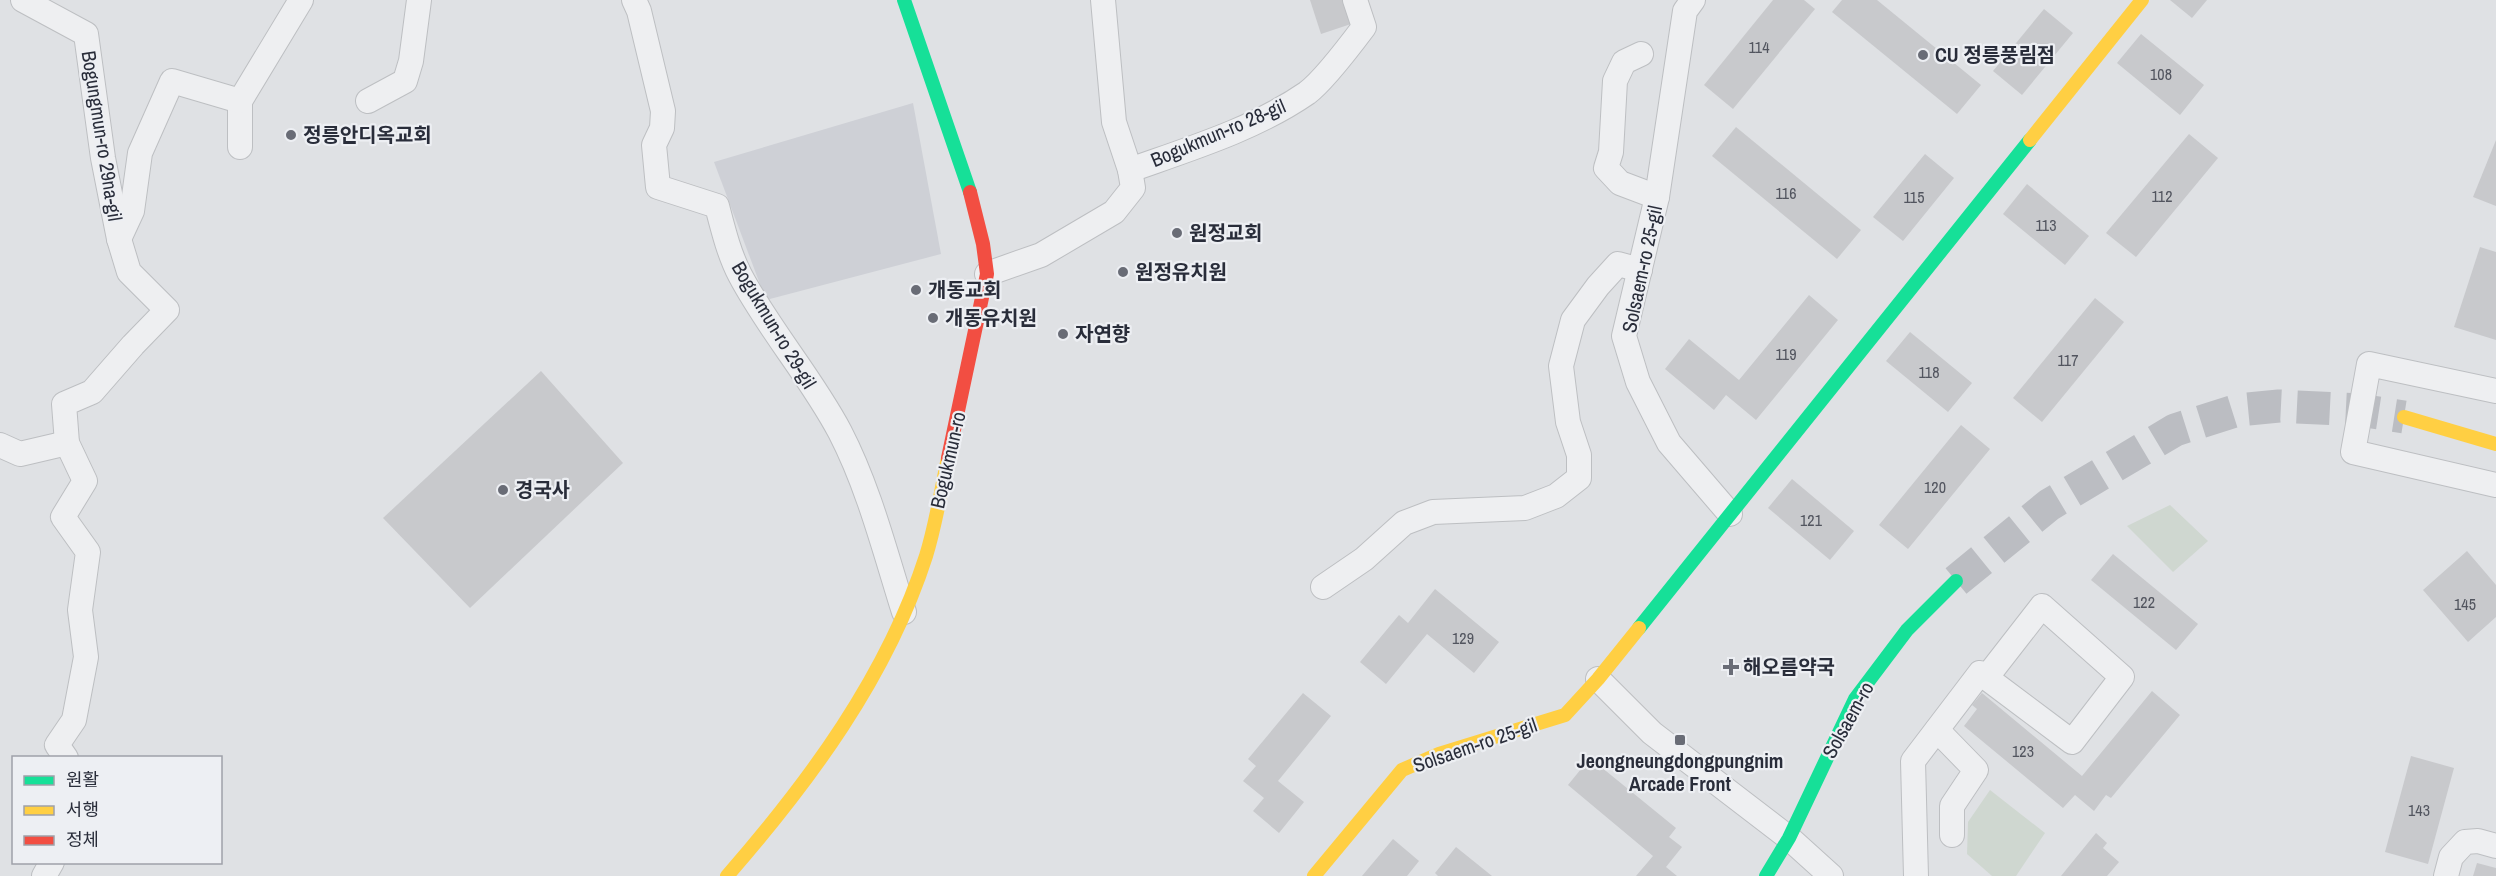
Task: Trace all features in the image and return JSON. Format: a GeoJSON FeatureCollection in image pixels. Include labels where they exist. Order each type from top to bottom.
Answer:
{"type":"FeatureCollection","features":[{"type":"Feature","properties":{"kind":"street","name":"Bogungmun-ro 29na-gil"},"geometry":{"type":"LineString","coordinates":[[23,0],[86,34],[103,158],[119,239],[129,272],[167,310],[92,392],[64,404],[67,443]]}},
{"type":"Feature","properties":{"kind":"street"},"geometry":{"type":"LineString","coordinates":[[240,147],[240,101],[301,0]]}},
{"type":"Feature","properties":{"kind":"street"},"geometry":{"type":"LineString","coordinates":[[368,101],[405,81],[411,61],[419,0]]}},
{"type":"Feature","properties":{"kind":"street","name":"Bogukmun-ro 29-gil"},"geometry":{"type":"LineString","coordinates":[[634,0],[639,11],[663,111],[662,128],[654,145],[657,187],[717,206],[739,274],[766,321],[804,374],[840,432],[864,491],[904,612]]}},
{"type":"Feature","properties":{"kind":"street","name":"Bogukmun-ro"},"geometry":{"type":"LineString","coordinates":[[727,876],[825,753],[859,701],[904,612],[926,555],[987,274],[983,244],[968,186],[904,0]]}},
{"type":"Feature","properties":{"kind":"street"},"geometry":{"type":"LineString","coordinates":[[1103,0],[1114,122],[1130,170]]}},
{"type":"Feature","properties":{"kind":"street","name":"Bogukmun-ro 28-gil"},"geometry":{"type":"LineString","coordinates":[[987,274],[1041,255],[1113,212],[1133,188],[1130,170],[1188,150],[1264,117],[1309,92],[1364,27],[1355,0]]}},
{"type":"Feature","properties":{"kind":"street","name":"Solsaem-ro 25-gil"},"geometry":{"type":"LineString","coordinates":[[1314,876],[1402,770],[1439,754],[1565,715],[1598,679],[1730,514],[1669,442],[1638,382],[1624,336],[1657,197],[1685,11],[1693,0]]}},
{"type":"Feature","properties":{"kind":"street"},"geometry":{"type":"LineString","coordinates":[[1730,514],[2142,0]]}},
{"type":"Feature","properties":{"kind":"street"},"geometry":{"type":"LineString","coordinates":[[1641,54],[1624,62],[1615,81],[1611,152],[1606,168],[1620,183],[1657,197]]}},
{"type":"Feature","properties":{"kind":"street","name":"Bogungmun-ro 29na-gil"},"geometry":{"type":"LineString","coordinates":[[119,239],[132,211],[140,153],[172,81],[240,101]]}},
{"type":"Feature","properties":{"kind":"street"},"geometry":{"type":"LineString","coordinates":[[1323,587],[1364,559],[1404,523],[1433,512],[1525,508],[1556,496],[1579,478],[1579,454],[1568,422],[1561,366],[1573,320],[1598,286],[1618,264],[1640,270]]}},
{"type":"Feature","properties":{"kind":"street"},"geometry":{"type":"LineString","coordinates":[[2496,391],[2369,364],[2353,452],[2496,485]]}},
{"type":"Feature","properties":{"kind":"street"},"geometry":{"type":"LineString","coordinates":[[2404,417],[2496,444]]}},
{"type":"Feature","properties":{"kind":"street"},"geometry":{"type":"LineString","coordinates":[[0,446],[20,454],[67,443],[85,481],[63,517],[88,552],[80,610],[86,657],[74,720],[57,745],[65,756]]}},
{"type":"Feature","properties":{"kind":"street","name":"Solsaem-ro"},"geometry":{"type":"LineString","coordinates":[[1766,876],[1789,838],[1855,699],[1907,630],[1956,581]]}},
{"type":"Feature","properties":{"kind":"street"},"geometry":{"type":"LineString","coordinates":[[1916,876],[1912,762],[1980,673],[1986,678],[2072,742],[2122,677],[2042,606],[1986,678]]}},
{"type":"Feature","properties":{"kind":"street"},"geometry":{"type":"LineString","coordinates":[[1598,679],[1652,733],[1789,838],[1831,876]]}},
{"type":"Feature","properties":{"kind":"street"},"geometry":{"type":"LineString","coordinates":[[1937,730],[1976,770],[1952,806],[1952,835]]}},
{"type":"Feature","properties":{"kind":"street"},"geometry":{"type":"LineString","coordinates":[[2446,876],[2451,857],[2465,842],[2478,841],[2496,846]]}},
{"type":"Feature","properties":{"kind":"shaded area"},"geometry":{"type":"Polygon","coordinates":[[[913,103],[941,254],[766,300],[714,162],[913,103]]]}},
{"type":"Feature","properties":{"kind":"shaded area"},"geometry":{"type":"Polygon","coordinates":[[[2170,505],[2208,541],[2173,572],[2127,526],[2170,505]]]}},
{"type":"Feature","properties":{"kind":"shaded area"},"geometry":{"type":"Polygon","coordinates":[[[1990,790],[2045,833],[2016,876],[1992,876],[1967,854],[1968,822],[1990,790]]]}},
{"type":"Feature","properties":{"kind":"building"},"geometry":{"type":"Polygon","coordinates":[[[1310,0],[1346,0],[1354,23],[1321,34],[1310,0]]]}},
{"type":"Feature","properties":{"kind":"building"},"geometry":{"type":"Polygon","coordinates":[[[1773,0],[1804,0],[1815,9],[1733,109],[1704,85],[1773,0]]]}},
{"type":"Feature","properties":{"kind":"building"},"geometry":{"type":"Polygon","coordinates":[[[1842,0],[1877,0],[1981,85],[1957,114],[1832,12],[1842,0]]]}},
{"type":"Feature","properties":{"kind":"building"},"geometry":{"type":"Polygon","coordinates":[[[2170,0],[2207,0],[2192,18],[2170,0]]]}},
{"type":"Feature","properties":{"kind":"building"},"geometry":{"type":"Polygon","coordinates":[[[2044,9],[2073,33],[2022,95],[1993,71],[2044,9]]]}},
{"type":"Feature","properties":{"kind":"building"},"geometry":{"type":"Polygon","coordinates":[[[2141,34],[2204,85],[2180,115],[2117,63],[2141,34]]]}},
{"type":"Feature","properties":{"kind":"building"},"geometry":{"type":"Polygon","coordinates":[[[1736,127],[1861,230],[1837,259],[1712,156],[1736,127]]]}},
{"type":"Feature","properties":{"kind":"building"},"geometry":{"type":"Polygon","coordinates":[[[2189,134],[2218,158],[2136,257],[2106,233],[2189,134]]]}},
{"type":"Feature","properties":{"kind":"building"},"geometry":{"type":"Polygon","coordinates":[[[2496,140],[2496,206],[2473,197],[2496,140]]]}},
{"type":"Feature","properties":{"kind":"building"},"geometry":{"type":"Polygon","coordinates":[[[1925,154],[1954,178],[1903,241],[1873,217],[1925,154]]]}},
{"type":"Feature","properties":{"kind":"building"},"geometry":{"type":"Polygon","coordinates":[[[2027,184],[2089,236],[2065,265],[2003,214],[2027,184]]]}},
{"type":"Feature","properties":{"kind":"building"},"geometry":{"type":"Polygon","coordinates":[[[2480,247],[2496,252],[2496,340],[2454,327],[2480,247]]]}},
{"type":"Feature","properties":{"kind":"building"},"geometry":{"type":"Polygon","coordinates":[[[1809,295],[1838,320],[1756,420],[1726,395],[1714,410],[1665,369],[1689,339],[1739,380],[1809,295]]]}},
{"type":"Feature","properties":{"kind":"building"},"geometry":{"type":"Polygon","coordinates":[[[2095,298],[2124,322],[2042,422],[2013,398],[2095,298]]]}},
{"type":"Feature","properties":{"kind":"building"},"geometry":{"type":"Polygon","coordinates":[[[1910,332],[1972,383],[1948,412],[1886,361],[1910,332]]]}},
{"type":"Feature","properties":{"kind":"building","name":"경국사"},"geometry":{"type":"Polygon","coordinates":[[[541,371],[623,463],[470,608],[383,518],[541,371]]]}},
{"type":"Feature","properties":{"kind":"building"},"geometry":{"type":"Polygon","coordinates":[[[1961,425],[1990,449],[1908,549],[1879,525],[1961,425]]]}},
{"type":"Feature","properties":{"kind":"building"},"geometry":{"type":"Polygon","coordinates":[[[1792,479],[1854,531],[1830,560],[1768,508],[1792,479]]]}},
{"type":"Feature","properties":{"kind":"building"},"geometry":{"type":"Polygon","coordinates":[[[2467,551],[2496,585],[2496,617],[2468,642],[2423,590],[2467,551]]]}},
{"type":"Feature","properties":{"kind":"building"},"geometry":{"type":"Polygon","coordinates":[[[2113,554],[2198,624],[2176,650],[2091,580],[2113,554]]]}},
{"type":"Feature","properties":{"kind":"building"},"geometry":{"type":"Polygon","coordinates":[[[1435,589],[1499,642],[1474,673],[1427,634],[1386,684],[1360,662],[1399,615],[1408,623],[1435,589]]]}},
{"type":"Feature","properties":{"kind":"building"},"geometry":{"type":"Polygon","coordinates":[[[2152,691],[2180,715],[2111,798],[2106,795],[2094,811],[2075,795],[2063,808],[1964,726],[1977,709],[1972,705],[1982,693],[2082,776],[2152,691]]]}},
{"type":"Feature","properties":{"kind":"building"},"geometry":{"type":"Polygon","coordinates":[[[1303,693],[1331,716],[1278,781],[1304,802],[1279,833],[1253,811],[1264,798],[1243,781],[1256,766],[1248,759],[1303,693]]]}},
{"type":"Feature","properties":{"kind":"building"},"geometry":{"type":"Polygon","coordinates":[[[2411,756],[2454,768],[2428,864],[2385,852],[2411,756]]]}},
{"type":"Feature","properties":{"kind":"building"},"geometry":{"type":"Polygon","coordinates":[[[1590,758],[1676,828],[1669,837],[1682,847],[1666,867],[1677,876],[1636,876],[1653,856],[1568,785],[1590,758]]]}},
{"type":"Feature","properties":{"kind":"building"},"geometry":{"type":"Polygon","coordinates":[[[2096,833],[2107,843],[2103,848],[2119,862],[2107,876],[2061,876],[2096,833]]]}},
{"type":"Feature","properties":{"kind":"building"},"geometry":{"type":"Polygon","coordinates":[[[1393,839],[1419,861],[1407,876],[1362,876],[1393,839]]]}},
{"type":"Feature","properties":{"kind":"building"},"geometry":{"type":"Polygon","coordinates":[[[1456,847],[1492,876],[1438,876],[1435,873],[1456,847]]]}},
{"type":"Feature","properties":{"kind":"building"},"geometry":{"type":"Polygon","coordinates":[[[2477,863],[2496,868],[2496,876],[2473,876],[2477,863]]]}},
{"type":"Feature","properties":{"kind":"tunnel"},"geometry":{"type":"LineString","coordinates":[[1956,581],[2049,505],[2175,430],[2238,410],[2279,406],[2359,410],[2404,417]]}},
{"type":"Feature","properties":{"kind":"traffic: fast"},"geometry":{"type":"LineString","coordinates":[[904,0],[970,192]]}},
{"type":"Feature","properties":{"kind":"traffic: fast"},"geometry":{"type":"LineString","coordinates":[[1639,628],[2030,140]]}},
{"type":"Feature","properties":{"kind":"traffic: fast"},"geometry":{"type":"LineString","coordinates":[[1766,876],[1789,838],[1855,699],[1907,630],[1956,581]]}},
{"type":"Feature","properties":{"kind":"traffic: slow"},"geometry":{"type":"LineString","coordinates":[[2030,140],[2142,0]]}},
{"type":"Feature","properties":{"kind":"traffic: slow"},"geometry":{"type":"LineString","coordinates":[[2404,417],[2496,444]]}},
{"type":"Feature","properties":{"kind":"traffic: slow"},"geometry":{"type":"LineString","coordinates":[[727,876],[816,765],[868,686],[910,601],[926,556],[948,458]]}},
{"type":"Feature","properties":{"kind":"traffic: slow"},"geometry":{"type":"LineString","coordinates":[[1314,876],[1402,770],[1439,754],[1565,715],[1598,679],[1639,628]]}},
{"type":"Feature","properties":{"kind":"traffic: jam"},"geometry":{"type":"LineString","coordinates":[[948,458],[987,274],[983,244],[970,192]]}},
{"type":"Feature","properties":{"kind":"place","name":"CU 정릉풍림점"},"geometry":{"type":"Point","coordinates":[1923,55]}},
{"type":"Feature","properties":{"kind":"place","name":"정릉안디옥교회"},"geometry":{"type":"Point","coordinates":[291,135]}},
{"type":"Feature","properties":{"kind":"place","name":"원정교회"},"geometry":{"type":"Point","coordinates":[1177,233]}},
{"type":"Feature","properties":{"kind":"place","name":"원정유치원"},"geometry":{"type":"Point","coordinates":[1123,272]}},
{"type":"Feature","properties":{"kind":"place","name":"개동교회"},"geometry":{"type":"Point","coordinates":[916,290]}},
{"type":"Feature","properties":{"kind":"place","name":"개동유치원"},"geometry":{"type":"Point","coordinates":[933,318]}},
{"type":"Feature","properties":{"kind":"place","name":"자연향"},"geometry":{"type":"Point","coordinates":[1063,334]}},
{"type":"Feature","properties":{"kind":"place","name":"경국사"},"geometry":{"type":"Point","coordinates":[503,490]}},
{"type":"Feature","properties":{"kind":"place","name":"해오름약국"},"geometry":{"type":"Point","coordinates":[1731,667]}},
{"type":"Feature","properties":{"kind":"place","name":"Jeongneungdongpungnim Arcade Front"},"geometry":{"type":"Point","coordinates":[1680,740]}}]}
